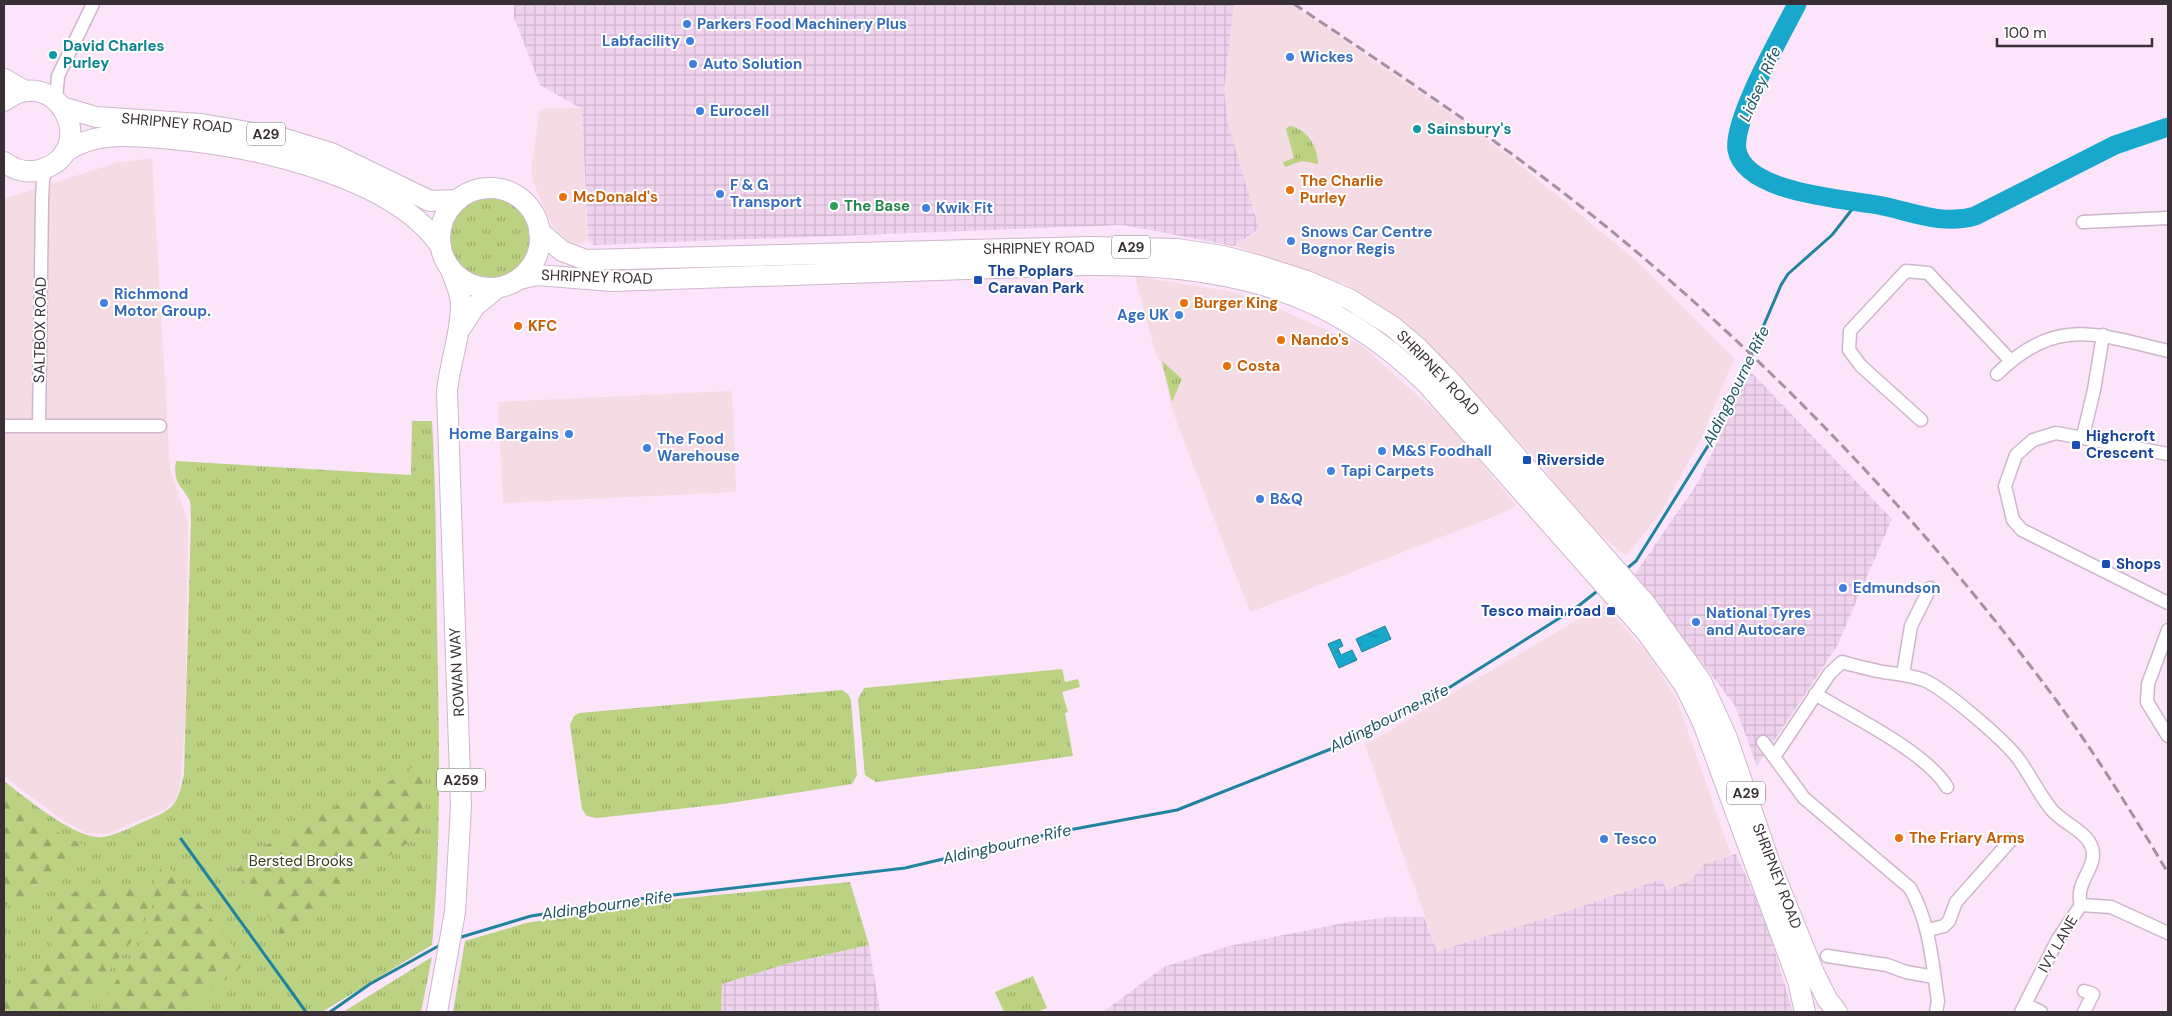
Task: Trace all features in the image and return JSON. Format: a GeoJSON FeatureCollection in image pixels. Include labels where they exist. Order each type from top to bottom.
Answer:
{"type":"FeatureCollection","features":[{"type":"Feature","properties":{"kind":"main road","name":"SHRIPNEY ROAD"},"geometry":{"type":"LineString","coordinates":[[4,79],[59,104],[96,117],[202,124],[282,138],[331,153],[430,201],[458,200]]}},
{"type":"Feature","properties":{"kind":"main road"},"geometry":{"type":"LineString","coordinates":[[4,101],[30,91]]}},
{"type":"Feature","properties":{"kind":"main road"},"geometry":{"type":"LineString","coordinates":[[59,104],[67,115],[70,134],[65,152]]}},
{"type":"Feature","properties":{"kind":"main road","name":"SHRIPNEY ROAD"},"geometry":{"type":"LineString","coordinates":[[33,171],[59,160],[65,152],[78,142],[92,138],[122,136],[220,144],[288,159],[346,180],[394,205],[431,231],[441,247]]}},
{"type":"Feature","properties":{"kind":"main road"},"geometry":{"type":"LineString","coordinates":[[4,162],[33,171]]}},
{"type":"Feature","properties":{"kind":"main road"},"geometry":{"type":"LineString","coordinates":[[4,174],[33,171]]}},
{"type":"Feature","properties":{"kind":"main road"},"geometry":{"type":"LineString","coordinates":[[482,189],[498,189],[512,194],[525,203],[534,216],[539,231],[539,244],[536,258],[529,269],[519,278],[497,288],[480,287],[464,281],[452,270],[441,247],[440,234],[443,221],[449,209],[458,200],[482,189]]}},
{"type":"Feature","properties":{"kind":"main road","name":"SHRIPNEY ROAD"},"geometry":{"type":"LineString","coordinates":[[539,231],[562,251],[586,260],[1136,247],[1178,249],[1223,256],[1308,281],[1349,299],[1372,312],[1412,343],[1452,383],[1604,571]]}},
{"type":"Feature","properties":{"kind":"main road","name":"SHRIPNEY ROAD"},"geometry":{"type":"LineString","coordinates":[[519,278],[537,275],[612,281],[1120,265],[1181,268],[1262,284],[1323,307],[1373,336],[1427,384],[1690,663],[1707,692],[1727,738],[1770,864],[1827,999],[1837,1012]]}},
{"type":"Feature","properties":{"kind":"main road","name":"ROWAN WAY"},"geometry":{"type":"LineString","coordinates":[[437,1012],[454,919],[462,758],[447,391],[461,303],[452,270]]}},
{"type":"Feature","properties":{"kind":"main road","name":"ROWAN WAY"},"geometry":{"type":"LineString","coordinates":[[458,331],[475,306],[497,288]]}},
{"type":"Feature","properties":{"kind":"main road","name":"SHRIPNEY ROAD"},"geometry":{"type":"LineString","coordinates":[[1623,592],[1647,633],[1673,668],[1704,723],[1798,981],[1805,1012]]}},
{"type":"Feature","properties":{"kind":"street"},"geometry":{"type":"LineString","coordinates":[[59,104],[58,76],[93,4]]}},
{"type":"Feature","properties":{"kind":"street"},"geometry":{"type":"LineString","coordinates":[[30,91],[58,76]]}},
{"type":"Feature","properties":{"kind":"street","name":"SALTBOX ROAD"},"geometry":{"type":"LineString","coordinates":[[33,171],[43,180],[39,426]]}},
{"type":"Feature","properties":{"kind":"street","name":"SALTBOX ROAD"},"geometry":{"type":"LineString","coordinates":[[33,171],[42,200]]}},
{"type":"Feature","properties":{"kind":"street"},"geometry":{"type":"LineString","coordinates":[[2083,222],[2168,218]]}},
{"type":"Feature","properties":{"kind":"street"},"geometry":{"type":"LineString","coordinates":[[1921,420],[1861,366],[1849,350],[1850,331],[1906,271],[1928,273],[2010,360]]}},
{"type":"Feature","properties":{"kind":"street"},"geometry":{"type":"LineString","coordinates":[[1997,374],[2010,360],[2038,342],[2068,334],[2103,335],[2168,351]]}},
{"type":"Feature","properties":{"kind":"street"},"geometry":{"type":"LineString","coordinates":[[2083,436],[2094,390],[2103,335]]}},
{"type":"Feature","properties":{"kind":"street"},"geometry":{"type":"LineString","coordinates":[[4,426],[160,426]]}},
{"type":"Feature","properties":{"kind":"street"},"geometry":{"type":"LineString","coordinates":[[2168,454],[2083,436],[2056,433],[2033,440],[2016,455],[2005,486],[2013,520],[2022,530],[2168,603]]}},
{"type":"Feature","properties":{"kind":"street"},"geometry":{"type":"LineString","coordinates":[[1903,674],[1911,626],[1930,588]]}},
{"type":"Feature","properties":{"kind":"street"},"geometry":{"type":"LineString","coordinates":[[2168,630],[2148,684],[2147,702],[2168,736]]}},
{"type":"Feature","properties":{"kind":"street"},"geometry":{"type":"LineString","coordinates":[[1774,757],[1830,672],[1842,662],[1925,680],[2004,743],[2019,760],[2054,814],[2089,840],[2093,850],[2092,862],[2079,888],[2078,897],[2081,905]]}},
{"type":"Feature","properties":{"kind":"street"},"geometry":{"type":"LineString","coordinates":[[1815,694],[1910,751],[1938,773],[1947,787]]}},
{"type":"Feature","properties":{"kind":"street"},"geometry":{"type":"LineString","coordinates":[[1763,742],[1804,798],[1910,888],[1919,904],[1928,930],[1938,1001],[1936,1012]]}},
{"type":"Feature","properties":{"kind":"street"},"geometry":{"type":"LineString","coordinates":[[1928,930],[1944,926],[1949,921],[1956,902],[2011,840]]}},
{"type":"Feature","properties":{"kind":"street","name":"IVY LANE"},"geometry":{"type":"LineString","coordinates":[[2023,1008],[2058,939],[2081,905],[2111,907],[2168,933]]}},
{"type":"Feature","properties":{"kind":"street"},"geometry":{"type":"LineString","coordinates":[[1827,956],[1887,965],[1906,972],[1934,977]]}},
{"type":"Feature","properties":{"kind":"street"},"geometry":{"type":"LineString","coordinates":[[2084,991],[2093,994],[2084,1012]]}},
{"type":"Feature","properties":{"kind":"street"},"geometry":{"type":"LineString","coordinates":[[2023,1008],[2041,1012]]}},
{"type":"Feature","properties":{"kind":"shaded area"},"geometry":{"type":"Polygon","coordinates":[[[514,4],[1234,4],[1224,90],[1228,124],[1259,229],[1234,246],[1123,225],[594,245],[588,241],[582,109],[540,85],[514,17],[514,4]]]}},
{"type":"Feature","properties":{"kind":"shaded area"},"geometry":{"type":"Polygon","coordinates":[[[1234,4],[1291,4],[1472,128],[1638,262],[1734,358],[1701,439],[1661,512],[1626,556],[1601,535],[1557,487],[1541,464],[1415,335],[1348,285],[1234,246],[1256,232],[1228,124],[1224,89],[1234,4]]]}},
{"type":"Feature","properties":{"kind":"shaded area"},"geometry":{"type":"Polygon","coordinates":[[[546,108],[582,108],[587,241],[579,244],[569,242],[553,227],[533,182],[531,168],[540,110],[546,108]]]}},
{"type":"Feature","properties":{"kind":"shaded area"},"geometry":{"type":"Polygon","coordinates":[[[152,158],[170,470],[188,522],[185,723],[180,785],[176,799],[166,809],[108,834],[86,833],[65,822],[4,776],[4,199],[116,163],[152,158]]]}},
{"type":"Feature","properties":{"kind":"shaded area"},"geometry":{"type":"Polygon","coordinates":[[[1135,276],[1233,292],[1260,301],[1361,345],[1447,422],[1516,505],[1500,514],[1250,612],[1173,412],[1161,363],[1156,355],[1135,276]]]}},
{"type":"Feature","properties":{"kind":"shaded area"},"geometry":{"type":"Polygon","coordinates":[[[1750,371],[1892,519],[1837,646],[1757,766],[1735,706],[1635,574],[1699,481],[1750,371]]]}},
{"type":"Feature","properties":{"kind":"shaded area"},"geometry":{"type":"Polygon","coordinates":[[[732,391],[736,492],[503,503],[498,402],[732,391]]]}},
{"type":"Feature","properties":{"kind":"shaded area"},"geometry":{"type":"Polygon","coordinates":[[[1604,604],[1648,654],[1677,700],[1731,855],[1704,864],[1691,880],[1666,890],[1662,879],[1553,916],[1437,951],[1365,745],[1604,604]]]}},
{"type":"Feature","properties":{"kind":"shaded area"},"geometry":{"type":"Polygon","coordinates":[[[1736,854],[1765,919],[1793,1012],[1103,1012],[1164,967],[1229,946],[1349,922],[1390,917],[1424,917],[1437,951],[1553,916],[1662,879],[1666,890],[1691,880],[1704,864],[1736,854]]]}},
{"type":"Feature","properties":{"kind":"shaded area"},"geometry":{"type":"Polygon","coordinates":[[[869,945],[880,1012],[721,1012],[722,984],[786,964],[869,945]]]}},
{"type":"Feature","properties":{"kind":"green space"},"geometry":{"type":"Polygon","coordinates":[[[1289,126],[1301,130],[1310,139],[1316,151],[1318,164],[1302,161],[1285,167],[1283,162],[1294,158],[1286,129],[1289,126]]]}},
{"type":"Feature","properties":{"kind":"green space"},"geometry":{"type":"Polygon","coordinates":[[[492,195],[515,202],[527,214],[534,237],[527,260],[515,272],[492,279],[469,272],[457,260],[450,237],[457,214],[469,202],[492,195]]]}},
{"type":"Feature","properties":{"kind":"green space"},"geometry":{"type":"Polygon","coordinates":[[[1162,361],[1182,379],[1172,402],[1162,361]]]}},
{"type":"Feature","properties":{"kind":"green space","name":"Bersted Brooks"},"geometry":{"type":"Polygon","coordinates":[[[412,421],[432,421],[436,523],[439,786],[432,945],[322,1012],[4,1012],[4,781],[38,807],[66,825],[92,836],[103,837],[113,835],[162,814],[172,806],[179,794],[184,774],[191,506],[189,499],[176,478],[176,461],[411,475],[412,421]]]}},
{"type":"Feature","properties":{"kind":"green space"},"geometry":{"type":"Polygon","coordinates":[[[1062,669],[1065,682],[1078,679],[1080,687],[1062,692],[1068,712],[1065,713],[1073,756],[876,782],[865,775],[858,699],[864,688],[1062,669]]]}},
{"type":"Feature","properties":{"kind":"green space"},"geometry":{"type":"Polygon","coordinates":[[[842,690],[848,694],[851,700],[857,775],[852,784],[723,804],[597,818],[587,816],[582,809],[570,725],[574,716],[579,713],[842,690]]]}},
{"type":"Feature","properties":{"kind":"green space"},"geometry":{"type":"Polygon","coordinates":[[[424,761],[425,808],[424,818],[418,835],[339,892],[314,916],[281,935],[236,870],[263,847],[325,811],[373,791],[424,761]]]}},
{"type":"Feature","properties":{"kind":"green space"},"geometry":{"type":"Polygon","coordinates":[[[4,798],[47,826],[93,849],[77,859],[21,907],[4,904],[4,798]]]}},
{"type":"Feature","properties":{"kind":"green space"},"geometry":{"type":"Polygon","coordinates":[[[164,861],[244,959],[239,969],[184,1012],[96,1012],[142,941],[154,916],[155,880],[164,861]]]}},
{"type":"Feature","properties":{"kind":"green space"},"geometry":{"type":"Polygon","coordinates":[[[850,882],[869,945],[786,964],[722,984],[721,1012],[453,1012],[465,941],[526,923],[645,902],[850,882]]]}},
{"type":"Feature","properties":{"kind":"green space"},"geometry":{"type":"Polygon","coordinates":[[[104,885],[129,886],[145,893],[150,905],[133,939],[83,1006],[83,1012],[4,1012],[4,988],[8,989],[40,977],[52,953],[50,928],[58,904],[79,889],[104,885]]]}},
{"type":"Feature","properties":{"kind":"green space"},"geometry":{"type":"Polygon","coordinates":[[[432,957],[421,1012],[343,1012],[432,957]]]}},
{"type":"Feature","properties":{"kind":"green space"},"geometry":{"type":"Polygon","coordinates":[[[1033,976],[1047,1008],[1037,1012],[1004,1012],[995,992],[1033,976]]]}},
{"type":"Feature","properties":{"kind":"water"},"geometry":{"type":"Polygon","coordinates":[[[1385,626],[1391,639],[1362,652],[1356,639],[1385,626]]]}},
{"type":"Feature","properties":{"kind":"water"},"geometry":{"type":"Polygon","coordinates":[[[1340,639],[1343,646],[1338,648],[1341,655],[1352,650],[1357,660],[1339,668],[1328,644],[1340,639]]]}},
{"type":"Feature","properties":{"kind":"waterway","name":"Aldingbourne Rife"},"geometry":{"type":"LineString","coordinates":[[1797,4],[1770,55],[1750,99],[1738,136],[1737,150],[1744,164],[1758,176],[1776,185],[1821,196],[1878,205],[1926,217],[1963,219],[1975,216],[2115,145],[2168,127]]}},
{"type":"Feature","properties":{"kind":"waterway","name":"Aldingbourne Rife"},"geometry":{"type":"LineString","coordinates":[[1625,570],[1636,561],[1721,425],[1781,285],[1788,274],[1832,235],[1857,203]]}},
{"type":"Feature","properties":{"kind":"waterway","name":"Aldingbourne Rife"},"geometry":{"type":"LineString","coordinates":[[458,938],[531,916],[639,899],[905,868],[1058,832],[1177,810],[1351,741],[1447,689],[1577,607],[1600,589]]}},
{"type":"Feature","properties":{"kind":"waterway"},"geometry":{"type":"LineString","coordinates":[[181,839],[306,1012]]}},
{"type":"Feature","properties":{"kind":"waterway","name":"Aldingbourne Rife"},"geometry":{"type":"LineString","coordinates":[[330,1012],[370,984],[442,944]]}},
{"type":"Feature","properties":{"kind":"railway"},"geometry":{"type":"LineString","coordinates":[[1294,4],[1497,143],[1576,202],[1675,285],[1793,395],[1904,512],[2007,636],[2056,700],[2085,742],[2128,807],[2168,873]]}},
{"type":"Feature","properties":{"kind":"place","name":"Parkers Food Machinery Plus"},"geometry":{"type":"Point","coordinates":[687,24]}},
{"type":"Feature","properties":{"kind":"place","name":"Labfacility"},"geometry":{"type":"Point","coordinates":[690,41]}},
{"type":"Feature","properties":{"kind":"place","name":"David Charles Purley"},"geometry":{"type":"Point","coordinates":[53,55]}},
{"type":"Feature","properties":{"kind":"place","name":"Wickes"},"geometry":{"type":"Point","coordinates":[1290,57]}},
{"type":"Feature","properties":{"kind":"place","name":"Auto Solution"},"geometry":{"type":"Point","coordinates":[693,64]}},
{"type":"Feature","properties":{"kind":"place","name":"Eurocell"},"geometry":{"type":"Point","coordinates":[700,111]}},
{"type":"Feature","properties":{"kind":"place","name":"Sainsbury's"},"geometry":{"type":"Point","coordinates":[1417,129]}},
{"type":"Feature","properties":{"kind":"place","name":"The Charlie Purley"},"geometry":{"type":"Point","coordinates":[1290,190]}},
{"type":"Feature","properties":{"kind":"place","name":"F & G Transport"},"geometry":{"type":"Point","coordinates":[720,194]}},
{"type":"Feature","properties":{"kind":"place","name":"McDonald's"},"geometry":{"type":"Point","coordinates":[563,197]}},
{"type":"Feature","properties":{"kind":"place","name":"The Base"},"geometry":{"type":"Point","coordinates":[834,206]}},
{"type":"Feature","properties":{"kind":"place","name":"Kwik Fit"},"geometry":{"type":"Point","coordinates":[926,208]}},
{"type":"Feature","properties":{"kind":"place","name":"Snows Car Centre Bognor Regis"},"geometry":{"type":"Point","coordinates":[1291,241]}},
{"type":"Feature","properties":{"kind":"place","name":"The Poplars Caravan Park"},"geometry":{"type":"Point","coordinates":[978,280]}},
{"type":"Feature","properties":{"kind":"place","name":"Richmond Motor Group."},"geometry":{"type":"Point","coordinates":[104,303]}},
{"type":"Feature","properties":{"kind":"place","name":"Burger King"},"geometry":{"type":"Point","coordinates":[1184,303]}},
{"type":"Feature","properties":{"kind":"place","name":"Age UK"},"geometry":{"type":"Point","coordinates":[1179,315]}},
{"type":"Feature","properties":{"kind":"place","name":"KFC"},"geometry":{"type":"Point","coordinates":[518,326]}},
{"type":"Feature","properties":{"kind":"place","name":"Nando's"},"geometry":{"type":"Point","coordinates":[1281,340]}},
{"type":"Feature","properties":{"kind":"place","name":"Costa"},"geometry":{"type":"Point","coordinates":[1227,366]}},
{"type":"Feature","properties":{"kind":"place","name":"Home Bargains"},"geometry":{"type":"Point","coordinates":[569,434]}},
{"type":"Feature","properties":{"kind":"place","name":"Highcroft Crescent"},"geometry":{"type":"Point","coordinates":[2076,445]}},
{"type":"Feature","properties":{"kind":"place","name":"The Food Warehouse"},"geometry":{"type":"Point","coordinates":[647,448]}},
{"type":"Feature","properties":{"kind":"place","name":"M&S Foodhall"},"geometry":{"type":"Point","coordinates":[1382,451]}},
{"type":"Feature","properties":{"kind":"place","name":"Riverside"},"geometry":{"type":"Point","coordinates":[1527,460]}},
{"type":"Feature","properties":{"kind":"place","name":"Tapi Carpets"},"geometry":{"type":"Point","coordinates":[1331,471]}},
{"type":"Feature","properties":{"kind":"place","name":"B&Q"},"geometry":{"type":"Point","coordinates":[1260,499]}},
{"type":"Feature","properties":{"kind":"place","name":"Shops"},"geometry":{"type":"Point","coordinates":[2106,564]}},
{"type":"Feature","properties":{"kind":"place","name":"Edmundson"},"geometry":{"type":"Point","coordinates":[1843,588]}},
{"type":"Feature","properties":{"kind":"place","name":"Tesco main road"},"geometry":{"type":"Point","coordinates":[1611,611]}},
{"type":"Feature","properties":{"kind":"place","name":"National Tyres and Autocare"},"geometry":{"type":"Point","coordinates":[1696,622]}},
{"type":"Feature","properties":{"kind":"place","name":"The Friary Arms"},"geometry":{"type":"Point","coordinates":[1899,838]}},
{"type":"Feature","properties":{"kind":"place","name":"Tesco"},"geometry":{"type":"Point","coordinates":[1604,839]}},
{"type":"Feature","properties":{"kind":"water label","name":"Lidsey Rife"},"geometry":{"type":"Point","coordinates":[1760,84]}}]}
